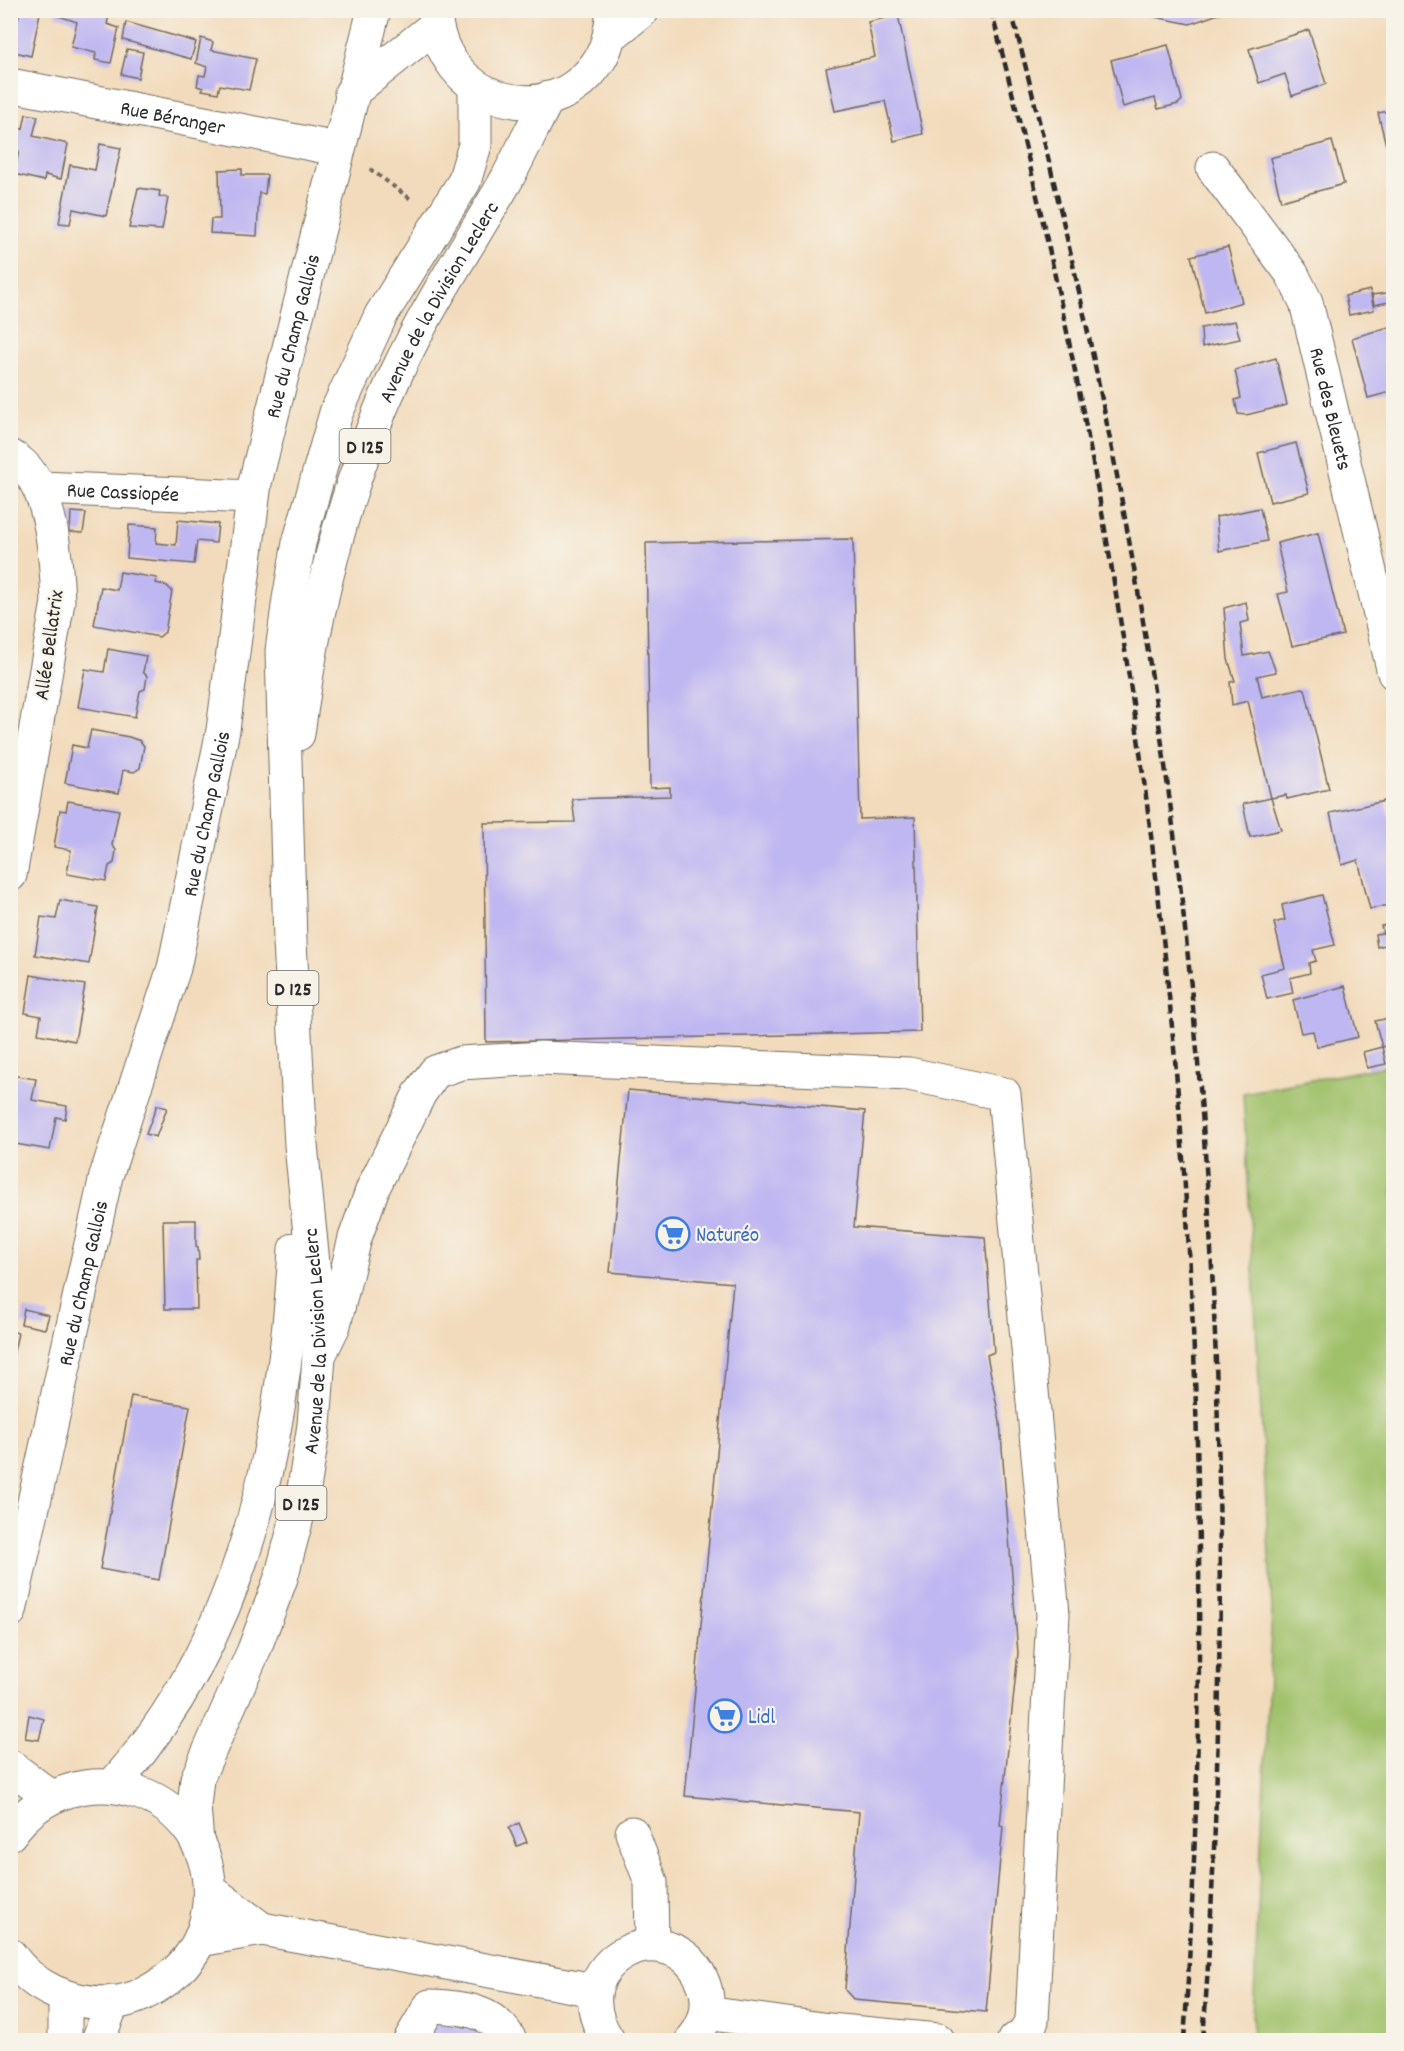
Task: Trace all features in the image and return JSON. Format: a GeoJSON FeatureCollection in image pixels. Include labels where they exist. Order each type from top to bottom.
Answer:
{"type":"FeatureCollection","features":[{"type":"Feature","properties":{"kind":"main road","name":"Rue du Champ Gallois"},"geometry":{"type":"LineString","coordinates":[[10,1611],[106,1176],[174,968],[223,730],[252,497],[268,421],[374,10]]}},
{"type":"Feature","properties":{"kind":"main road"},"geometry":{"type":"LineString","coordinates":[[351,93],[435,18],[445,56],[465,80],[492,96],[539,100],[568,90],[586,76],[601,58],[611,24],[643,10]]}},
{"type":"Feature","properties":{"kind":"main road","name":"Rue Béranger"},"geometry":{"type":"LineString","coordinates":[[10,86],[337,148]]}},
{"type":"Feature","properties":{"kind":"main road","name":"Avenue de la Division Leclerc"},"geometry":{"type":"LineString","coordinates":[[197,1842],[194,1806],[197,1779],[254,1650],[281,1578],[303,1495],[314,1425],[319,1356],[315,1283],[301,1145],[286,831],[282,651],[299,543],[336,413],[361,357],[404,273],[464,182],[475,145],[476,88]]}},
{"type":"Feature","properties":{"kind":"main road","name":"Avenue de la Division Leclerc"},"geometry":{"type":"LineString","coordinates":[[286,831],[299,726],[318,611],[340,524],[362,454],[397,371],[432,304],[507,178],[539,100]]}},
{"type":"Feature","properties":{"kind":"main road","name":"Rue des Bleuets"},"geometry":{"type":"LineString","coordinates":[[1213,168],[1292,274],[1306,302],[1394,673]]}},
{"type":"Feature","properties":{"kind":"main road","name":"Rue Cassiopée"},"geometry":{"type":"LineString","coordinates":[[10,456],[21,461],[41,488],[252,497]]}},
{"type":"Feature","properties":{"kind":"main road","name":"Allée Bellatrix"},"geometry":{"type":"LineString","coordinates":[[10,875],[20,764],[58,602],[56,559],[41,488]]}},
{"type":"Feature","properties":{"kind":"main road"},"geometry":{"type":"LineString","coordinates":[[319,1356],[334,1325],[355,1238],[373,1188],[420,1093],[435,1072],[461,1063],[541,1058],[577,1059],[909,1074],[1004,1094],[1053,1614],[1032,2021],[1021,2038],[1014,2040]]}},
{"type":"Feature","properties":{"kind":"main road","name":"Avenue de la Division Leclerc"},"geometry":{"type":"LineString","coordinates":[[112,1786],[168,1717],[195,1668],[220,1617],[252,1529],[273,1442],[286,1358],[294,1280],[301,1145]]}},
{"type":"Feature","properties":{"kind":"main road"},"geometry":{"type":"LineString","coordinates":[[10,1767],[51,1797]]}},
{"type":"Feature","properties":{"kind":"main road"},"geometry":{"type":"LineString","coordinates":[[11,1831],[30,1812],[51,1797],[81,1787],[112,1786],[133,1790],[152,1797],[185,1824],[197,1842],[208,1872],[210,1890],[208,1916],[200,1941],[185,1964],[164,1983],[140,1996],[113,2002],[89,2003],[46,1989],[17,1970]]}},
{"type":"Feature","properties":{"kind":"main road"},"geometry":{"type":"LineString","coordinates":[[632,1833],[651,1882],[652,1945]]}},
{"type":"Feature","properties":{"kind":"main road"},"geometry":{"type":"LineString","coordinates":[[210,1890],[262,1929]]}},
{"type":"Feature","properties":{"kind":"main road"},"geometry":{"type":"LineString","coordinates":[[200,1941],[262,1929],[594,1990]]}},
{"type":"Feature","properties":{"kind":"main road"},"geometry":{"type":"LineString","coordinates":[[608,2040],[598,2026],[593,2009],[594,1990],[602,1972],[615,1957],[632,1948],[652,1945],[671,1949],[688,1959],[700,1974],[707,1993],[699,2026],[829,2030],[938,2040]]}},
{"type":"Feature","properties":{"kind":"main road"},"geometry":{"type":"LineString","coordinates":[[64,2040],[65,1997]]}},
{"type":"Feature","properties":{"kind":"main road"},"geometry":{"type":"LineString","coordinates":[[98,2040],[113,2002]]}},
{"type":"Feature","properties":{"kind":"main road"},"geometry":{"type":"LineString","coordinates":[[410,2040],[430,2006],[458,2007],[487,2016],[497,2021],[510,2040]]}},
{"type":"Feature","properties":{"kind":"green space"},"geometry":{"type":"Polygon","coordinates":[[[1393,1065],[1393,2040],[1252,2040],[1272,1610],[1243,1093],[1393,1065]]]}},
{"type":"Feature","properties":{"kind":"building"},"geometry":{"type":"Polygon","coordinates":[[[20,10],[40,13],[31,56],[11,51],[20,10]]]}},
{"type":"Feature","properties":{"kind":"building"},"geometry":{"type":"Polygon","coordinates":[[[57,10],[110,12],[107,24],[119,28],[111,63],[95,60],[96,53],[71,47],[77,22],[56,15],[57,10]]]}},
{"type":"Feature","properties":{"kind":"building"},"geometry":{"type":"Polygon","coordinates":[[[1120,10],[1227,10],[1227,11],[1190,24],[1120,10]]]}},
{"type":"Feature","properties":{"kind":"building"},"geometry":{"type":"Polygon","coordinates":[[[898,15],[923,134],[894,141],[885,101],[835,111],[826,68],[875,57],[868,22],[898,15]]]}},
{"type":"Feature","properties":{"kind":"building"},"geometry":{"type":"Polygon","coordinates":[[[126,22],[196,42],[191,59],[123,40],[126,22]]]}},
{"type":"Feature","properties":{"kind":"building"},"geometry":{"type":"Polygon","coordinates":[[[1309,30],[1326,84],[1292,96],[1285,74],[1259,83],[1249,49],[1309,30]]]}},
{"type":"Feature","properties":{"kind":"building"},"geometry":{"type":"Polygon","coordinates":[[[201,38],[213,42],[211,50],[256,59],[249,90],[220,85],[218,93],[202,90],[203,88],[197,86],[199,75],[205,76],[207,67],[196,63],[201,38]]]}},
{"type":"Feature","properties":{"kind":"building"},"geometry":{"type":"Polygon","coordinates":[[[1168,45],[1182,100],[1178,104],[1158,109],[1155,98],[1123,107],[1111,60],[1168,45]]]}},
{"type":"Feature","properties":{"kind":"building"},"geometry":{"type":"Polygon","coordinates":[[[127,49],[143,52],[138,78],[121,74],[127,49]]]}},
{"type":"Feature","properties":{"kind":"building"},"geometry":{"type":"Polygon","coordinates":[[[1394,110],[1394,143],[1386,145],[1378,113],[1394,110]]]}},
{"type":"Feature","properties":{"kind":"building"},"geometry":{"type":"Polygon","coordinates":[[[26,114],[38,116],[33,136],[68,144],[61,179],[45,175],[44,181],[14,174],[19,151],[10,150],[10,126],[23,129],[26,114]]]}},
{"type":"Feature","properties":{"kind":"building"},"geometry":{"type":"Polygon","coordinates":[[[1332,141],[1344,184],[1281,201],[1270,158],[1332,141]]]}},
{"type":"Feature","properties":{"kind":"building"},"geometry":{"type":"Polygon","coordinates":[[[100,144],[121,148],[106,216],[73,209],[70,224],[59,223],[70,165],[95,170],[100,144]]]}},
{"type":"Feature","properties":{"kind":"building"},"geometry":{"type":"Polygon","coordinates":[[[242,169],[242,175],[267,175],[265,194],[259,193],[257,236],[210,233],[211,219],[220,219],[219,170],[242,169]]]}},
{"type":"Feature","properties":{"kind":"building"},"geometry":{"type":"Polygon","coordinates":[[[138,188],[160,191],[159,196],[168,198],[162,230],[129,228],[138,188]]]}},
{"type":"Feature","properties":{"kind":"building"},"geometry":{"type":"Polygon","coordinates":[[[1228,247],[1242,302],[1205,313],[1191,256],[1228,247]]]}},
{"type":"Feature","properties":{"kind":"building"},"geometry":{"type":"Polygon","coordinates":[[[1370,290],[1374,310],[1349,315],[1345,296],[1370,290]]]}},
{"type":"Feature","properties":{"kind":"building"},"geometry":{"type":"Polygon","coordinates":[[[1394,292],[1394,301],[1374,305],[1372,295],[1394,292]]]}},
{"type":"Feature","properties":{"kind":"building"},"geometry":{"type":"Polygon","coordinates":[[[1235,321],[1240,339],[1202,347],[1201,328],[1235,321]]]}},
{"type":"Feature","properties":{"kind":"building"},"geometry":{"type":"Polygon","coordinates":[[[1392,326],[1394,391],[1368,398],[1352,338],[1392,326]]]}},
{"type":"Feature","properties":{"kind":"building"},"geometry":{"type":"Polygon","coordinates":[[[1276,358],[1287,405],[1246,415],[1238,414],[1235,400],[1241,398],[1235,370],[1276,358]]]}},
{"type":"Feature","properties":{"kind":"building"},"geometry":{"type":"Polygon","coordinates":[[[1296,443],[1309,493],[1270,502],[1258,453],[1296,443]]]}},
{"type":"Feature","properties":{"kind":"building"},"geometry":{"type":"Polygon","coordinates":[[[1260,508],[1267,541],[1219,551],[1216,517],[1260,508]]]}},
{"type":"Feature","properties":{"kind":"building"},"geometry":{"type":"Polygon","coordinates":[[[71,512],[86,513],[83,533],[70,532],[71,512]]]}},
{"type":"Feature","properties":{"kind":"building"},"geometry":{"type":"Polygon","coordinates":[[[178,520],[218,524],[216,543],[197,541],[194,564],[127,558],[129,525],[157,527],[156,543],[176,545],[178,520]]]}},
{"type":"Feature","properties":{"kind":"building"},"geometry":{"type":"Polygon","coordinates":[[[1318,533],[1343,635],[1292,646],[1278,594],[1288,592],[1277,543],[1318,533]]]}},
{"type":"Feature","properties":{"kind":"building"},"geometry":{"type":"Polygon","coordinates":[[[853,539],[860,819],[915,817],[920,1032],[486,1042],[484,823],[575,822],[572,799],[670,796],[670,787],[650,788],[646,543],[853,539]]]}},
{"type":"Feature","properties":{"kind":"building"},"geometry":{"type":"Polygon","coordinates":[[[120,572],[157,578],[156,583],[167,586],[172,591],[165,632],[159,637],[94,625],[101,587],[117,590],[120,572]]]}},
{"type":"Feature","properties":{"kind":"building"},"geometry":{"type":"Polygon","coordinates":[[[1246,602],[1249,621],[1240,623],[1244,656],[1268,651],[1276,672],[1257,676],[1262,697],[1305,689],[1329,789],[1287,799],[1286,795],[1271,798],[1248,701],[1232,705],[1230,682],[1235,681],[1228,659],[1224,608],[1246,602]]]}},
{"type":"Feature","properties":{"kind":"building"},"geometry":{"type":"Polygon","coordinates":[[[108,649],[146,656],[143,672],[147,676],[145,689],[140,691],[135,717],[78,707],[85,669],[104,672],[108,649]]]}},
{"type":"Feature","properties":{"kind":"building"},"geometry":{"type":"Polygon","coordinates":[[[91,730],[129,737],[140,741],[144,746],[140,768],[134,772],[123,770],[119,793],[65,783],[72,745],[87,748],[91,730]]]}},
{"type":"Feature","properties":{"kind":"building"},"geometry":{"type":"Polygon","coordinates":[[[1271,798],[1281,830],[1250,837],[1243,804],[1271,798]]]}},
{"type":"Feature","properties":{"kind":"building"},"geometry":{"type":"Polygon","coordinates":[[[68,801],[119,810],[112,845],[116,850],[114,863],[109,866],[106,881],[67,874],[71,850],[54,847],[60,810],[66,811],[68,801]]]}},
{"type":"Feature","properties":{"kind":"building"},"geometry":{"type":"Polygon","coordinates":[[[1385,801],[1394,833],[1394,904],[1370,909],[1358,860],[1342,865],[1330,813],[1385,801]]]}},
{"type":"Feature","properties":{"kind":"building"},"geometry":{"type":"Polygon","coordinates":[[[1322,895],[1335,945],[1313,950],[1316,961],[1309,963],[1310,973],[1290,978],[1293,993],[1267,999],[1261,974],[1285,968],[1274,923],[1285,920],[1282,905],[1322,895]]]}},
{"type":"Feature","properties":{"kind":"building"},"geometry":{"type":"Polygon","coordinates":[[[60,900],[98,907],[89,964],[35,955],[41,917],[56,919],[60,900]]]}},
{"type":"Feature","properties":{"kind":"building"},"geometry":{"type":"Polygon","coordinates":[[[1394,923],[1394,943],[1377,947],[1375,934],[1383,933],[1381,926],[1394,923]]]}},
{"type":"Feature","properties":{"kind":"building"},"geometry":{"type":"Polygon","coordinates":[[[31,975],[85,985],[75,1041],[38,1034],[41,1016],[25,1013],[31,975]]]}},
{"type":"Feature","properties":{"kind":"building"},"geometry":{"type":"Polygon","coordinates":[[[1345,986],[1358,1037],[1317,1047],[1313,1031],[1301,1033],[1293,1000],[1345,986]]]}},
{"type":"Feature","properties":{"kind":"building"},"geometry":{"type":"Polygon","coordinates":[[[1394,1017],[1394,1044],[1382,1047],[1375,1021],[1394,1017]]]}},
{"type":"Feature","properties":{"kind":"building"},"geometry":{"type":"Polygon","coordinates":[[[1382,1047],[1386,1064],[1367,1068],[1363,1052],[1382,1047]]]}},
{"type":"Feature","properties":{"kind":"building"},"geometry":{"type":"Polygon","coordinates":[[[10,1075],[36,1079],[32,1100],[67,1106],[65,1119],[56,1117],[50,1150],[10,1143],[10,1075]]]}},
{"type":"Feature","properties":{"kind":"building"},"geometry":{"type":"Polygon","coordinates":[[[628,1090],[865,1111],[854,1227],[985,1237],[994,1352],[987,1355],[1000,1422],[1018,1653],[1000,1825],[1003,1826],[986,2012],[854,2000],[845,1990],[859,1812],[685,1796],[733,1283],[610,1272],[628,1090]]]}},
{"type":"Feature","properties":{"kind":"building"},"geometry":{"type":"Polygon","coordinates":[[[157,1105],[167,1108],[156,1137],[146,1134],[157,1105]]]}},
{"type":"Feature","properties":{"kind":"building"},"geometry":{"type":"Polygon","coordinates":[[[163,1220],[196,1220],[196,1246],[199,1260],[196,1260],[197,1309],[165,1309],[163,1220]]]}},
{"type":"Feature","properties":{"kind":"building"},"geometry":{"type":"Polygon","coordinates":[[[24,1309],[49,1315],[45,1329],[21,1324],[24,1309]]]}},
{"type":"Feature","properties":{"kind":"building"},"geometry":{"type":"Polygon","coordinates":[[[10,1331],[18,1333],[11,1365],[10,1365],[10,1331]]]}},
{"type":"Feature","properties":{"kind":"building"},"geometry":{"type":"Polygon","coordinates":[[[131,1396],[190,1406],[159,1580],[100,1569],[131,1396]]]}},
{"type":"Feature","properties":{"kind":"building"},"geometry":{"type":"Polygon","coordinates":[[[29,1715],[44,1719],[39,1740],[25,1738],[29,1715]]]}},
{"type":"Feature","properties":{"kind":"building"},"geometry":{"type":"Polygon","coordinates":[[[519,1823],[527,1842],[517,1846],[509,1828],[519,1823]]]}},
{"type":"Feature","properties":{"kind":"building"},"geometry":{"type":"Polygon","coordinates":[[[442,2015],[466,2028],[472,2017],[495,2030],[489,2040],[422,2040],[442,2015]]]}},
{"type":"Feature","properties":{"kind":"railway"},"geometry":{"type":"LineString","coordinates":[[991,10],[1052,260],[1102,511],[1142,764],[1171,1018],[1190,1272],[1199,1527],[1197,1783],[1184,2040]]}},
{"type":"Feature","properties":{"kind":"railway"},"geometry":{"type":"LineString","coordinates":[[1011,10],[1091,348],[1135,576],[1170,805],[1198,1059],[1215,1339],[1220,1620],[1212,1900],[1203,2040]]}},
{"type":"Feature","properties":{"kind":"place","name":"Naturéo"},"geometry":{"type":"Point","coordinates":[673,1234]}},
{"type":"Feature","properties":{"kind":"place","name":"Lidl"},"geometry":{"type":"Point","coordinates":[725,1716]}}]}
